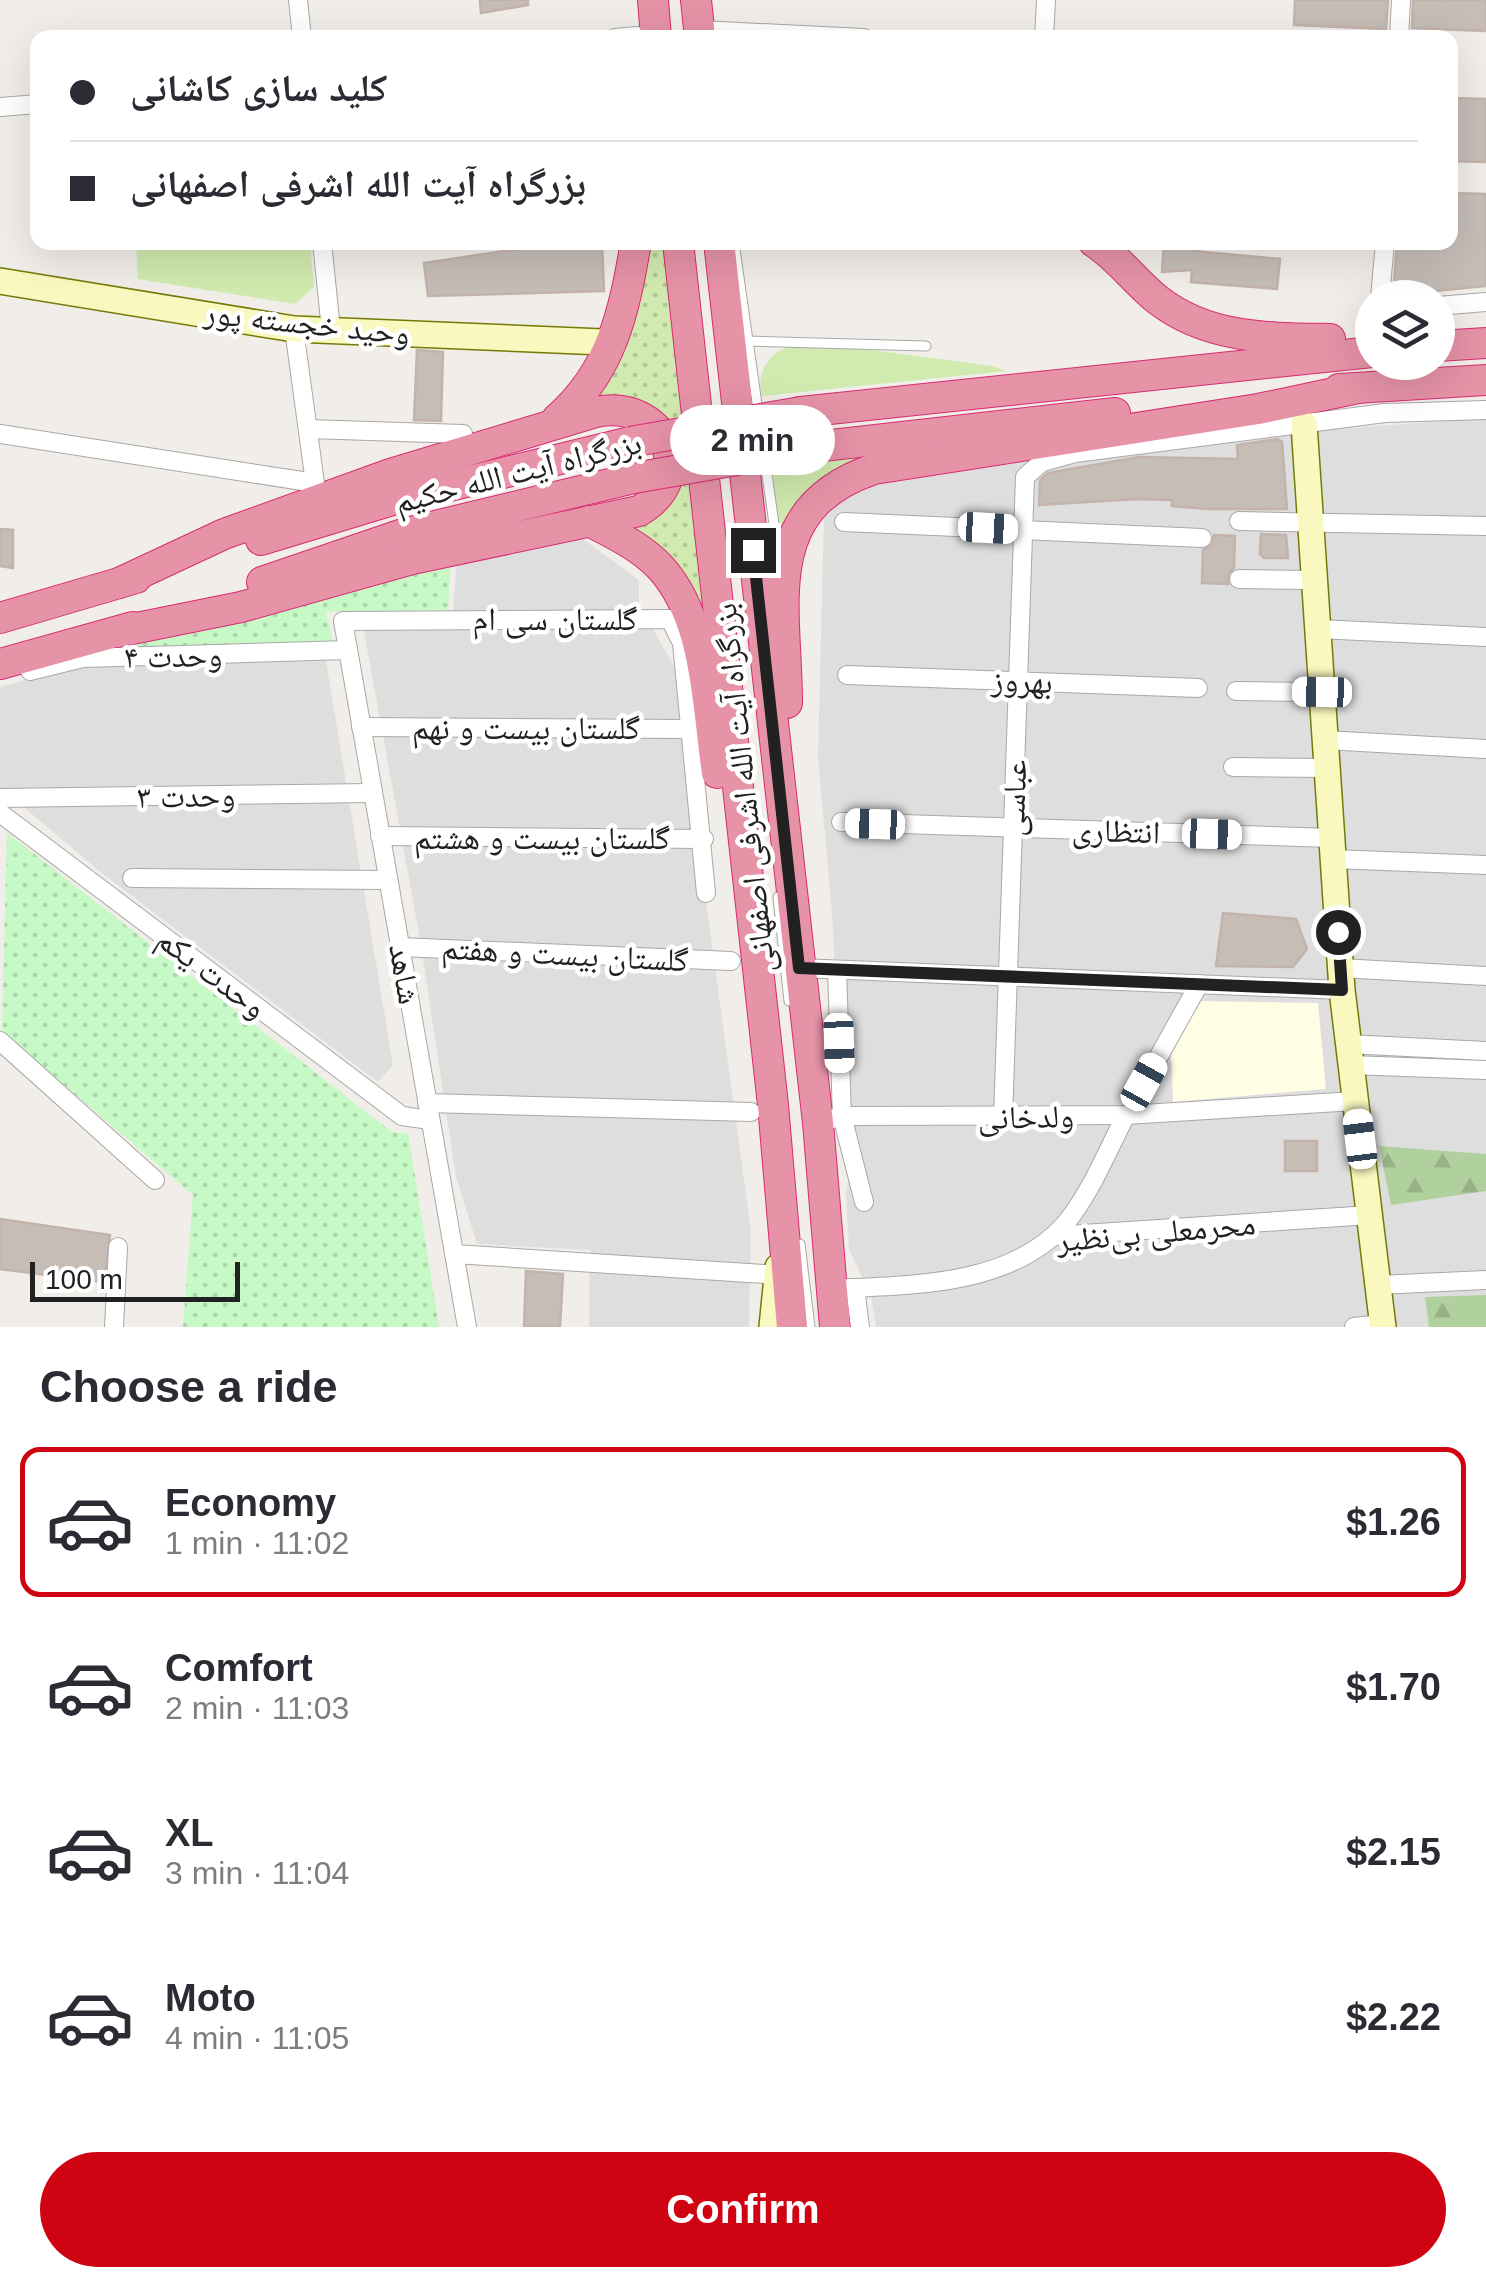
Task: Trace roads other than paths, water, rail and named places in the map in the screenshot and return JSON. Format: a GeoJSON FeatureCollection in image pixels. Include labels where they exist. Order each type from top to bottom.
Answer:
{"type":"FeatureCollection","features":[{"type":"Feature","properties":{"kind":"highway"},"geometry":{"type":"LineString","coordinates":[[648,30],[653,0]]}},
{"type":"Feature","properties":{"kind":"highway"},"geometry":{"type":"LineString","coordinates":[[547,428],[582,397],[616,338],[634,250]]}},
{"type":"Feature","properties":{"kind":"highway","name":"بزرگراه آیت الله اشرفی اصفهانی"},"geometry":{"type":"LineString","coordinates":[[679,250],[744,966],[790,1219],[792,1327]]}},
{"type":"Feature","properties":{"kind":"highway","name":"بزرگراه آیت الله اشرفی اصفهانی"},"geometry":{"type":"LineString","coordinates":[[720,250],[773,785],[799,968],[830,1120],[843,1288],[835,1327]]}},
{"type":"Feature","properties":{"kind":"highway"},"geometry":{"type":"LineString","coordinates":[[1103,250],[1158,300],[1211,329],[1256,337],[1355,340]]}},
{"type":"Feature","properties":{"kind":"highway"},"geometry":{"type":"LineString","coordinates":[[1455,344],[1483,343]]}},
{"type":"Feature","properties":{"kind":"highway","name":"بزرگراه آیت الله حکیم"},"geometry":{"type":"LineString","coordinates":[[0,618],[396,500],[630,442],[801,412],[1355,354]]}},
{"type":"Feature","properties":{"kind":"highway","name":"بزرگراه آیت الله حکیم"},"geometry":{"type":"LineString","coordinates":[[0,664],[116,632],[406,533],[634,478],[804,448],[1358,388],[1486,380]]}},
{"type":"Feature","properties":{"kind":"highway"},"geometry":{"type":"LineString","coordinates":[[773,785],[787,718],[782,579],[789,548],[814,502],[829,488],[874,469],[1258,409],[1358,388]]}},
{"type":"Feature","properties":{"kind":"highway"},"geometry":{"type":"LineString","coordinates":[[116,632],[242,607],[412,559],[639,511],[663,490],[670,466],[666,444],[658,427],[629,410],[596,412],[390,474],[224,534],[119,582]]}},
{"type":"Feature","properties":{"kind":"highway"},"geometry":{"type":"LineString","coordinates":[[589,520],[654,561],[692,623],[744,966]]}},
{"type":"Feature","properties":{"kind":"street"},"geometry":{"type":"LineString","coordinates":[[298,0],[301,30]]}},
{"type":"Feature","properties":{"kind":"street"},"geometry":{"type":"LineString","coordinates":[[1044,30],[1046,0]]}},
{"type":"Feature","properties":{"kind":"street"},"geometry":{"type":"LineString","coordinates":[[1399,30],[1401,0]]}},
{"type":"Feature","properties":{"kind":"street"},"geometry":{"type":"LineString","coordinates":[[696,26],[752,30]]}},
{"type":"Feature","properties":{"kind":"street"},"geometry":{"type":"LineString","coordinates":[[0,107],[30,105]]}},
{"type":"Feature","properties":{"kind":"street"},"geometry":{"type":"LineString","coordinates":[[323,250],[330,330]]}},
{"type":"Feature","properties":{"kind":"street"},"geometry":{"type":"LineString","coordinates":[[1382,280],[1384,250]]}},
{"type":"Feature","properties":{"kind":"street","name":"وحید خجسته پور"},"geometry":{"type":"LineString","coordinates":[[0,281],[294,329],[603,342],[616,338]]}},
{"type":"Feature","properties":{"kind":"street"},"geometry":{"type":"LineString","coordinates":[[1455,305],[1486,302]]}},
{"type":"Feature","properties":{"kind":"street"},"geometry":{"type":"LineString","coordinates":[[0,434],[316,483],[294,329]]}},
{"type":"Feature","properties":{"kind":"street"},"geometry":{"type":"LineString","coordinates":[[1354,1327],[1383,1326],[1341,979],[1304,424],[1385,413],[1486,410]]}},
{"type":"Feature","properties":{"kind":"street","name":"عباسی"},"geometry":{"type":"LineString","coordinates":[[1003,1118],[1025,478],[1042,462],[1075,453],[1304,424]]}},
{"type":"Feature","properties":{"kind":"street"},"geometry":{"type":"LineString","coordinates":[[308,429],[463,434]]}},
{"type":"Feature","properties":{"kind":"street"},"geometry":{"type":"LineString","coordinates":[[1239,520],[1486,526]]}},
{"type":"Feature","properties":{"kind":"street"},"geometry":{"type":"LineString","coordinates":[[844,522],[1202,538]]}},
{"type":"Feature","properties":{"kind":"street"},"geometry":{"type":"LineString","coordinates":[[1239,579],[1314,580]]}},
{"type":"Feature","properties":{"kind":"street","name":"گلستان سی ام"},"geometry":{"type":"LineString","coordinates":[[342,621],[670,620],[682,643],[704,839],[706,893]]}},
{"type":"Feature","properties":{"kind":"street","name":"شاهد"},"geometry":{"type":"LineString","coordinates":[[342,621],[467,1327]]}},
{"type":"Feature","properties":{"kind":"street"},"geometry":{"type":"LineString","coordinates":[[1318,629],[1486,637]]}},
{"type":"Feature","properties":{"kind":"street","name":"وحدت ۴"},"geometry":{"type":"LineString","coordinates":[[0,678],[82,658],[348,650]]}},
{"type":"Feature","properties":{"kind":"street","name":"بهروز"},"geometry":{"type":"LineString","coordinates":[[846,675],[1198,688]]}},
{"type":"Feature","properties":{"kind":"street"},"geometry":{"type":"LineString","coordinates":[[1236,691],[1322,692]]}},
{"type":"Feature","properties":{"kind":"street","name":"گلستان بیست و نهم"},"geometry":{"type":"LineString","coordinates":[[361,727],[691,729]]}},
{"type":"Feature","properties":{"kind":"street"},"geometry":{"type":"LineString","coordinates":[[1325,740],[1486,749]]}},
{"type":"Feature","properties":{"kind":"street"},"geometry":{"type":"LineString","coordinates":[[1232,767],[1327,768]]}},
{"type":"Feature","properties":{"kind":"street","name":"وحدت ۳"},"geometry":{"type":"LineString","coordinates":[[0,798],[373,793]]}},
{"type":"Feature","properties":{"kind":"street","name":"وحدت یکم"},"geometry":{"type":"LineString","coordinates":[[0,814],[402,1116],[429,1111],[750,1112]]}},
{"type":"Feature","properties":{"kind":"street","name":"انتظاری"},"geometry":{"type":"LineString","coordinates":[[841,822],[1013,828],[1332,848],[1486,865]]}},
{"type":"Feature","properties":{"kind":"street","name":"گلستان بیست و هشتم"},"geometry":{"type":"LineString","coordinates":[[380,836],[704,839]]}},
{"type":"Feature","properties":{"kind":"street"},"geometry":{"type":"LineString","coordinates":[[132,878],[388,880]]}},
{"type":"Feature","properties":{"kind":"street","name":"گلستان بیست و هفتم"},"geometry":{"type":"LineString","coordinates":[[400,946],[744,966]]}},
{"type":"Feature","properties":{"kind":"street"},"geometry":{"type":"LineString","coordinates":[[799,968],[1199,984],[1486,976]]}},
{"type":"Feature","properties":{"kind":"street"},"geometry":{"type":"LineString","coordinates":[[837,970],[830,1120],[864,1202]]}},
{"type":"Feature","properties":{"kind":"street"},"geometry":{"type":"LineString","coordinates":[[1144,1082],[1199,984]]}},
{"type":"Feature","properties":{"kind":"street"},"geometry":{"type":"LineString","coordinates":[[0,1041],[155,1180]]}},
{"type":"Feature","properties":{"kind":"street"},"geometry":{"type":"LineString","coordinates":[[1350,1054],[1486,1050]]}},
{"type":"Feature","properties":{"kind":"street"},"geometry":{"type":"LineString","coordinates":[[1350,1054],[1486,1070]]}},
{"type":"Feature","properties":{"kind":"street","name":"ولدخانی"},"geometry":{"type":"LineString","coordinates":[[830,1120],[1126,1115],[1355,1101]]}},
{"type":"Feature","properties":{"kind":"street"},"geometry":{"type":"LineString","coordinates":[[1052,1236],[1082,1199],[1126,1115]]}},
{"type":"Feature","properties":{"kind":"street","name":"محرمعلی بی‌نظیر"},"geometry":{"type":"LineString","coordinates":[[843,1288],[984,1272],[1018,1258],[1052,1236],[1370,1215]]}},
{"type":"Feature","properties":{"kind":"street"},"geometry":{"type":"LineString","coordinates":[[772,1327],[790,1219]]}},
{"type":"Feature","properties":{"kind":"street"},"geometry":{"type":"LineString","coordinates":[[114,1327],[118,1247]]}},
{"type":"Feature","properties":{"kind":"street"},"geometry":{"type":"LineString","coordinates":[[454,1254],[765,1274]]}},
{"type":"Feature","properties":{"kind":"street"},"geometry":{"type":"LineString","coordinates":[[1378,1285],[1486,1280]]}},
{"type":"Feature","properties":{"kind":"street"},"geometry":{"type":"LineString","coordinates":[[843,1288],[860,1327]]}},
{"type":"Feature","properties":{"kind":"lane"},"geometry":{"type":"LineString","coordinates":[[684,0],[696,26]]}},
{"type":"Feature","properties":{"kind":"lane"},"geometry":{"type":"LineString","coordinates":[[691,250],[743,711]]}},
{"type":"Feature","properties":{"kind":"lane"},"geometry":{"type":"LineString","coordinates":[[735,250],[782,579]]}},
{"type":"Feature","properties":{"kind":"lane"},"geometry":{"type":"LineString","coordinates":[[746,341],[926,346]]}},
{"type":"Feature","properties":{"kind":"lane"},"geometry":{"type":"LineString","coordinates":[[720,366],[731,478]]}},
{"type":"Feature","properties":{"kind":"lane"},"geometry":{"type":"LineString","coordinates":[[754,670],[773,785]]}},
{"type":"Feature","properties":{"kind":"lane"},"geometry":{"type":"LineString","coordinates":[[754,818],[764,908]]}},
{"type":"Feature","properties":{"kind":"lane"},"geometry":{"type":"LineString","coordinates":[[777,886],[792,1020]]}},
{"type":"Feature","properties":{"kind":"lane"},"geometry":{"type":"LineString","coordinates":[[790,1219],[810,1327]]}},
{"type":"Feature","properties":{"kind":"lane"},"geometry":{"type":"LineString","coordinates":[[814,1254],[821,1327]]}}]}
